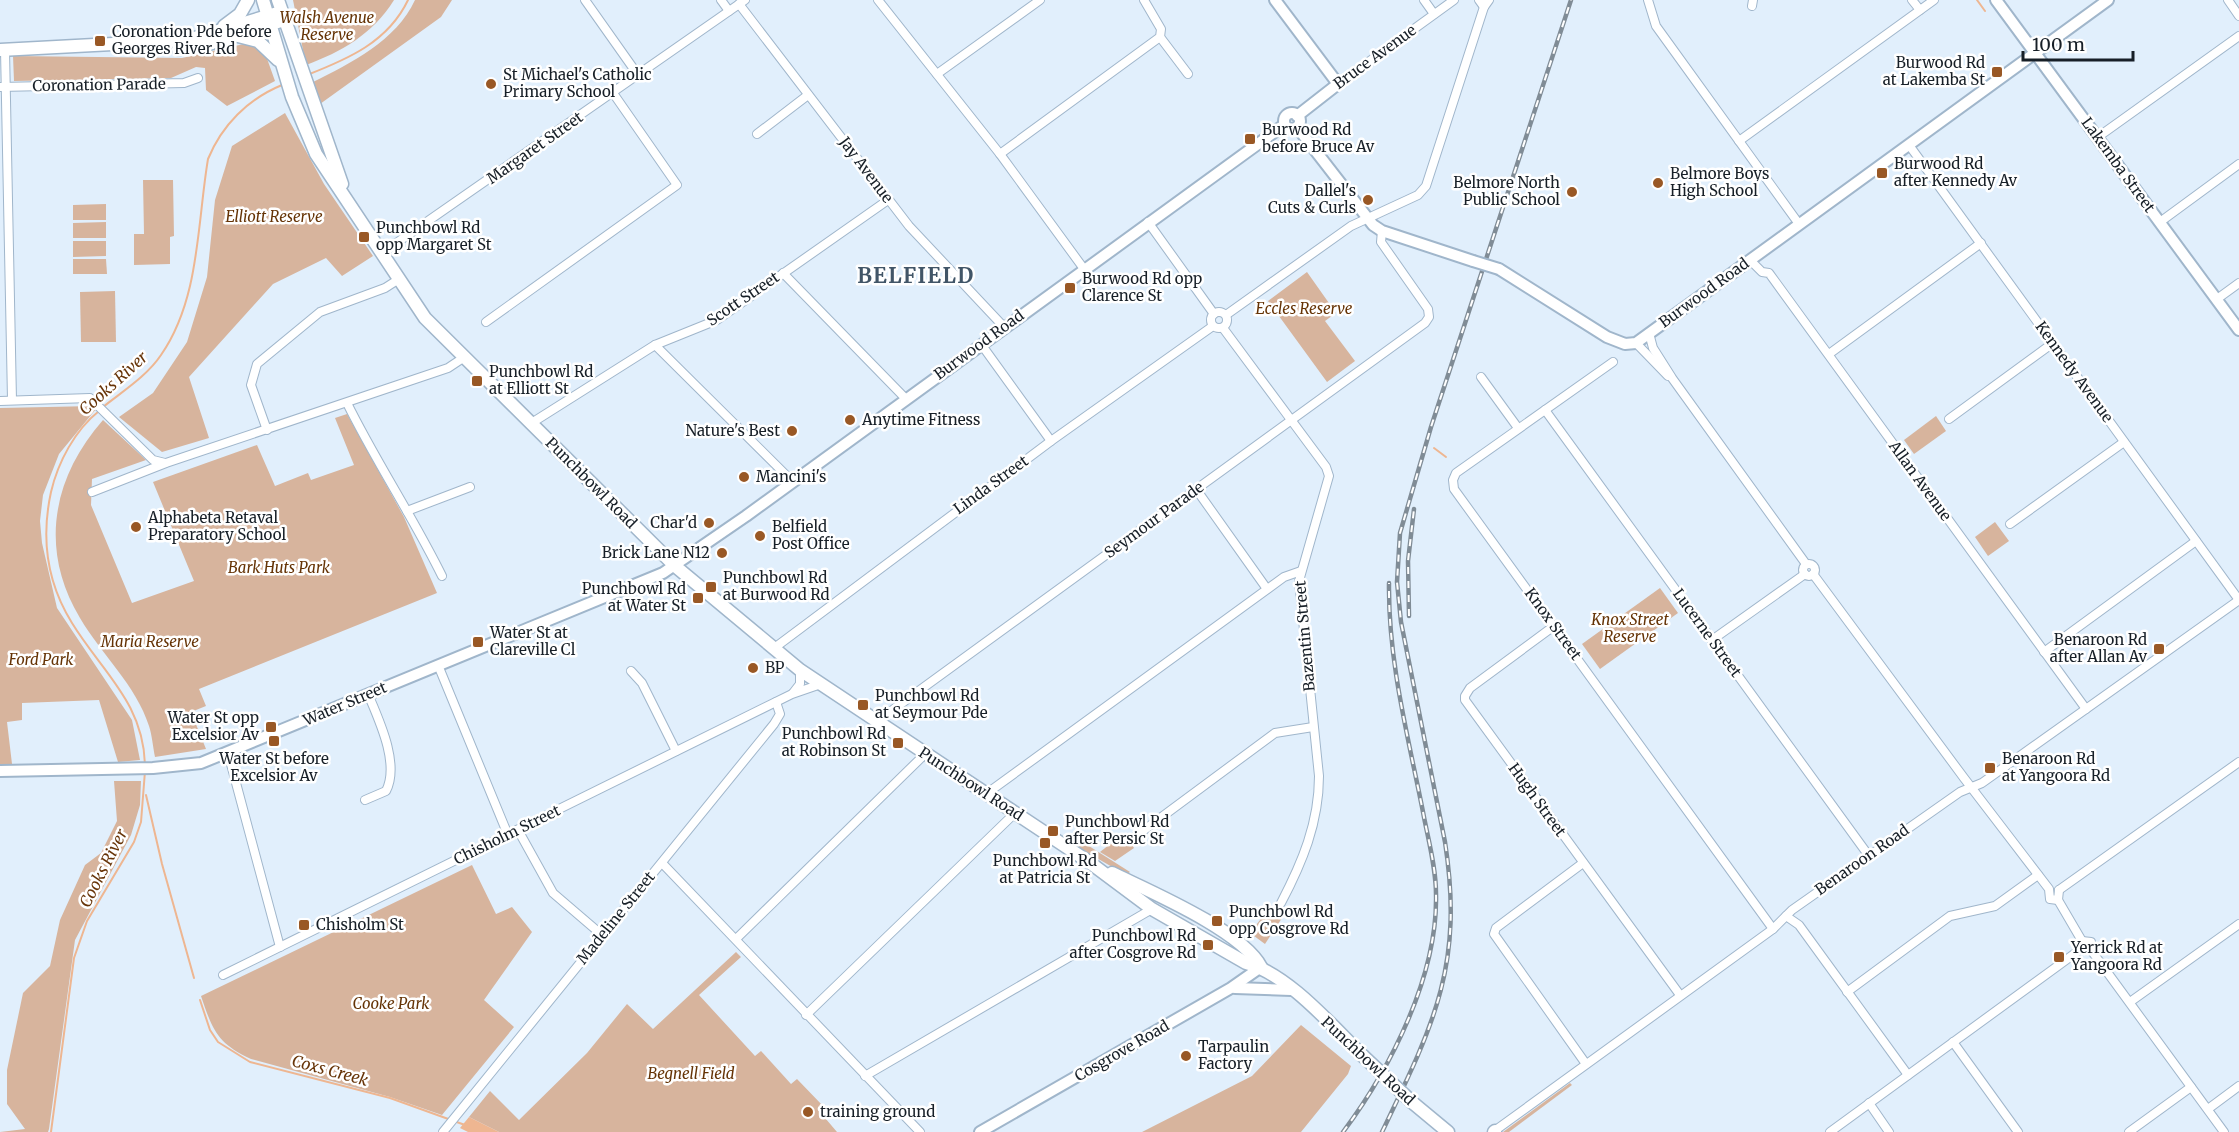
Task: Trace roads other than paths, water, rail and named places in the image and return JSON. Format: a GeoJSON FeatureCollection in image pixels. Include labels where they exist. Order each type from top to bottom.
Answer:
{"type":"FeatureCollection","features":[{"type":"Feature","properties":{"kind":"main road"},"geometry":{"type":"LineString","coordinates":[[217,33],[240,14],[248,0]]}},
{"type":"Feature","properties":{"kind":"main road","name":"Punchbowl Road"},"geometry":{"type":"LineString","coordinates":[[263,0],[291,91],[316,154],[425,318],[675,566],[773,649],[820,684],[1089,862],[1152,909],[1246,963],[1261,967]]}},
{"type":"Feature","properties":{"kind":"main road"},"geometry":{"type":"LineString","coordinates":[[1275,0],[1338,84]]}},
{"type":"Feature","properties":{"kind":"main road","name":"Lakemba Street"},"geometry":{"type":"LineString","coordinates":[[1996,0],[2239,330]]}},
{"type":"Feature","properties":{"kind":"main road","name":"Burwood Road"},"geometry":{"type":"LineString","coordinates":[[1636,342],[2108,0]]}},
{"type":"Feature","properties":{"kind":"main road"},"geometry":{"type":"LineString","coordinates":[[3,50],[36,53],[193,48],[270,24],[281,10]]}},
{"type":"Feature","properties":{"kind":"main road","name":"Punchbowl Road"},"geometry":{"type":"LineString","coordinates":[[281,10],[306,86],[348,199]]}},
{"type":"Feature","properties":{"kind":"main road"},"geometry":{"type":"LineString","coordinates":[[3,50],[158,44],[270,24]]}},
{"type":"Feature","properties":{"kind":"main road"},"geometry":{"type":"LineString","coordinates":[[232,36],[258,40],[284,68]]}},
{"type":"Feature","properties":{"kind":"main road","name":"Bruce Avenue"},"geometry":{"type":"LineString","coordinates":[[1297,116],[1338,84]]}},
{"type":"Feature","properties":{"kind":"main road"},"geometry":{"type":"LineString","coordinates":[[1287,115],[1297,116],[1300,122],[1297,127],[1290,130],[1284,125],[1287,115]]}},
{"type":"Feature","properties":{"kind":"main road","name":"Burwood Road"},"geometry":{"type":"LineString","coordinates":[[675,566],[1284,125]]}},
{"type":"Feature","properties":{"kind":"main road"},"geometry":{"type":"LineString","coordinates":[[1297,127],[1365,218],[1382,231],[1499,269],[1607,337],[1625,344],[1636,342]]}},
{"type":"Feature","properties":{"kind":"main road","name":"Water Street"},"geometry":{"type":"LineString","coordinates":[[0,771],[189,766],[228,753],[675,566]]}},
{"type":"Feature","properties":{"kind":"main road","name":"Punchbowl Road"},"geometry":{"type":"LineString","coordinates":[[1089,862],[1216,928],[1253,953],[1261,967],[1296,994],[1413,1103],[1448,1132]]}},
{"type":"Feature","properties":{"kind":"main road","name":"Cosgrove Road"},"geometry":{"type":"LineString","coordinates":[[980,1132],[1231,988],[1261,967]]}},
{"type":"Feature","properties":{"kind":"main road"},"geometry":{"type":"LineString","coordinates":[[1231,988],[1263,987],[1296,994]]}},
{"type":"Feature","properties":{"kind":"street"},"geometry":{"type":"LineString","coordinates":[[585,0],[638,75]]}},
{"type":"Feature","properties":{"kind":"street"},"geometry":{"type":"LineString","coordinates":[[721,0],[729,11]]}},
{"type":"Feature","properties":{"kind":"street"},"geometry":{"type":"LineString","coordinates":[[878,0],[1000,154],[1083,269]]}},
{"type":"Feature","properties":{"kind":"street"},"geometry":{"type":"LineString","coordinates":[[937,74],[1040,0]]}},
{"type":"Feature","properties":{"kind":"street"},"geometry":{"type":"LineString","coordinates":[[1144,0],[1161,29],[1160,37],[1188,74]]}},
{"type":"Feature","properties":{"kind":"street"},"geometry":{"type":"LineString","coordinates":[[1424,0],[1434,14]]}},
{"type":"Feature","properties":{"kind":"street","name":"Bruce Avenue"},"geometry":{"type":"LineString","coordinates":[[1338,84],[1454,0]]}},
{"type":"Feature","properties":{"kind":"street"},"geometry":{"type":"LineString","coordinates":[[1648,0],[1656,26],[1799,224]]}},
{"type":"Feature","properties":{"kind":"street"},"geometry":{"type":"LineString","coordinates":[[1912,0],[1920,10]]}},
{"type":"Feature","properties":{"kind":"street"},"geometry":{"type":"LineString","coordinates":[[1739,141],[1934,0]]}},
{"type":"Feature","properties":{"kind":"street"},"geometry":{"type":"LineString","coordinates":[[2228,0],[2239,16]]}},
{"type":"Feature","properties":{"kind":"street","name":"Margaret Street"},"geometry":{"type":"LineString","coordinates":[[382,253],[742,2]]}},
{"type":"Feature","properties":{"kind":"street","name":"Jay Avenue"},"geometry":{"type":"LineString","coordinates":[[742,2],[808,95],[888,200],[909,226],[1004,327]]}},
{"type":"Feature","properties":{"kind":"street"},"geometry":{"type":"LineString","coordinates":[[1226,315],[1350,226],[1418,195],[1426,186],[1484,2]]}},
{"type":"Feature","properties":{"kind":"street"},"geometry":{"type":"LineString","coordinates":[[2098,137],[2239,36]]}},
{"type":"Feature","properties":{"kind":"street"},"geometry":{"type":"LineString","coordinates":[[1000,154],[1160,37]]}},
{"type":"Feature","properties":{"kind":"street"},"geometry":{"type":"LineString","coordinates":[[3,50],[4,239],[12,400]]}},
{"type":"Feature","properties":{"kind":"street","name":"Coronation Parade"},"geometry":{"type":"LineString","coordinates":[[3,87],[184,83],[198,78]]}},
{"type":"Feature","properties":{"kind":"street"},"geometry":{"type":"LineString","coordinates":[[486,322],[677,185],[614,93]]}},
{"type":"Feature","properties":{"kind":"street"},"geometry":{"type":"LineString","coordinates":[[757,134],[808,95]]}},
{"type":"Feature","properties":{"kind":"street","name":"Kennedy Avenue"},"geometry":{"type":"LineString","coordinates":[[1909,145],[2239,600]]}},
{"type":"Feature","properties":{"kind":"street"},"geometry":{"type":"LineString","coordinates":[[2160,222],[2239,164]]}},
{"type":"Feature","properties":{"kind":"street","name":"Scott Street"},"geometry":{"type":"LineString","coordinates":[[530,424],[655,345],[717,320],[888,200]]}},
{"type":"Feature","properties":{"kind":"street"},"geometry":{"type":"LineString","coordinates":[[1148,222],[1214,314]]}},
{"type":"Feature","properties":{"kind":"street","name":"Seymour Parade"},"geometry":{"type":"LineString","coordinates":[[876,722],[1425,323],[1429,317],[1425,304],[1381,242],[1382,231]]}},
{"type":"Feature","properties":{"kind":"street"},"geometry":{"type":"LineString","coordinates":[[1829,354],[1981,243]]}},
{"type":"Feature","properties":{"kind":"street","name":"Allan Avenue"},"geometry":{"type":"LineString","coordinates":[[1750,260],[1762,272],[1769,273],[2086,709]]}},
{"type":"Feature","properties":{"kind":"street"},"geometry":{"type":"LineString","coordinates":[[783,273],[906,399]]}},
{"type":"Feature","properties":{"kind":"street"},"geometry":{"type":"LineString","coordinates":[[267,430],[251,385],[257,364],[320,312],[385,288],[399,279]]}},
{"type":"Feature","properties":{"kind":"street"},"geometry":{"type":"LineString","coordinates":[[2217,299],[2239,283]]}},
{"type":"Feature","properties":{"kind":"street"},"geometry":{"type":"LineString","coordinates":[[1214,314],[1221,312],[1226,315]]}},
{"type":"Feature","properties":{"kind":"street"},"geometry":{"type":"LineString","coordinates":[[1214,314],[1211,321],[1213,326],[1223,328],[1227,322],[1226,315]]}},
{"type":"Feature","properties":{"kind":"street","name":"Linda Street"},"geometry":{"type":"LineString","coordinates":[[773,649],[1051,441],[1213,326]]}},
{"type":"Feature","properties":{"kind":"street","name":"Bazentin Street"},"geometry":{"type":"LineString","coordinates":[[1223,328],[1292,419],[1326,467],[1329,476],[1301,571],[1299,589],[1319,776],[1318,799],[1307,850],[1281,903]]}},
{"type":"Feature","properties":{"kind":"street"},"geometry":{"type":"LineString","coordinates":[[1649,333],[1653,348],[1672,378],[1806,564],[1803,569],[2049,889],[2048,898],[2058,900]]}},
{"type":"Feature","properties":{"kind":"street"},"geometry":{"type":"LineString","coordinates":[[1636,342],[1672,378]]}},
{"type":"Feature","properties":{"kind":"street"},"geometry":{"type":"LineString","coordinates":[[1949,419],[2053,343]]}},
{"type":"Feature","properties":{"kind":"street"},"geometry":{"type":"LineString","coordinates":[[981,344],[1051,441]]}},
{"type":"Feature","properties":{"kind":"street"},"geometry":{"type":"LineString","coordinates":[[655,345],[792,481]]}},
{"type":"Feature","properties":{"kind":"street"},"geometry":{"type":"LineString","coordinates":[[92,492],[166,463],[448,368],[463,358]]}},
{"type":"Feature","properties":{"kind":"street","name":"Knox Street"},"geometry":{"type":"LineString","coordinates":[[1613,362],[1456,473],[1453,480],[1454,489],[1773,929]]}},
{"type":"Feature","properties":{"kind":"street"},"geometry":{"type":"LineString","coordinates":[[1481,377],[1518,428]]}},
{"type":"Feature","properties":{"kind":"street"},"geometry":{"type":"LineString","coordinates":[[0,401],[82,397],[96,402],[153,460],[166,463]]}},
{"type":"Feature","properties":{"kind":"street"},"geometry":{"type":"LineString","coordinates":[[347,403],[364,438],[442,576]]}},
{"type":"Feature","properties":{"kind":"street","name":"Lucerne Street"},"geometry":{"type":"LineString","coordinates":[[1545,410],[1869,855]]}},
{"type":"Feature","properties":{"kind":"street"},"geometry":{"type":"LineString","coordinates":[[2010,524],[2124,442]]}},
{"type":"Feature","properties":{"kind":"street"},"geometry":{"type":"LineString","coordinates":[[407,511],[470,487]]}},
{"type":"Feature","properties":{"kind":"street"},"geometry":{"type":"LineString","coordinates":[[1196,489],[1267,589]]}},
{"type":"Feature","properties":{"kind":"street"},"geometry":{"type":"LineString","coordinates":[[2044,652],[2196,541]]}},
{"type":"Feature","properties":{"kind":"street"},"geometry":{"type":"LineString","coordinates":[[986,794],[1267,589],[1284,577],[1301,571]]}},
{"type":"Feature","properties":{"kind":"street"},"geometry":{"type":"LineString","coordinates":[[1713,640],[1809,574]]}},
{"type":"Feature","properties":{"kind":"street","name":"Benaroon Road"},"geometry":{"type":"LineString","coordinates":[[1494,1132],[1773,929],[1786,916],[1869,855],[1971,787],[1982,783],[2239,600]]}},
{"type":"Feature","properties":{"kind":"street","name":"Hugh Street"},"geometry":{"type":"LineString","coordinates":[[1554,626],[1470,688],[1465,696],[1468,704],[1680,995]]}},
{"type":"Feature","properties":{"kind":"street"},"geometry":{"type":"LineString","coordinates":[[438,665],[508,835]]}},
{"type":"Feature","properties":{"kind":"street"},"geometry":{"type":"LineString","coordinates":[[792,694],[800,684],[800,670]]}},
{"type":"Feature","properties":{"kind":"street"},"geometry":{"type":"LineString","coordinates":[[631,671],[642,683],[676,751]]}},
{"type":"Feature","properties":{"kind":"street","name":"Chisholm Street"},"geometry":{"type":"LineString","coordinates":[[223,975],[792,694],[820,684]]}},
{"type":"Feature","properties":{"kind":"street"},"geometry":{"type":"LineString","coordinates":[[365,800],[386,791],[390,778],[385,736],[368,694]]}},
{"type":"Feature","properties":{"kind":"street","name":"Madeline Street"},"geometry":{"type":"LineString","coordinates":[[444,1130],[774,724],[780,714],[776,702]]}},
{"type":"Feature","properties":{"kind":"street"},"geometry":{"type":"LineString","coordinates":[[1136,836],[1275,733],[1313,727]]}},
{"type":"Feature","properties":{"kind":"street"},"geometry":{"type":"LineString","coordinates":[[228,753],[280,947]]}},
{"type":"Feature","properties":{"kind":"street"},"geometry":{"type":"LineString","coordinates":[[735,939],[925,753]]}},
{"type":"Feature","properties":{"kind":"street"},"geometry":{"type":"LineString","coordinates":[[2059,890],[2239,762]]}},
{"type":"Feature","properties":{"kind":"street"},"geometry":{"type":"LineString","coordinates":[[806,1015],[1015,813]]}},
{"type":"Feature","properties":{"kind":"street"},"geometry":{"type":"LineString","coordinates":[[518,830],[553,893],[602,934]]}},
{"type":"Feature","properties":{"kind":"street"},"geometry":{"type":"LineString","coordinates":[[662,863],[920,1132]]}},
{"type":"Feature","properties":{"kind":"street"},"geometry":{"type":"LineString","coordinates":[[1583,863],[1496,928],[1494,934],[1586,1064]]}},
{"type":"Feature","properties":{"kind":"street"},"geometry":{"type":"LineString","coordinates":[[1847,992],[1950,916],[1995,906],[2038,875]]}},
{"type":"Feature","properties":{"kind":"street"},"geometry":{"type":"LineString","coordinates":[[2049,889],[2059,890]]}},
{"type":"Feature","properties":{"kind":"street"},"geometry":{"type":"LineString","coordinates":[[2058,900],[2061,894],[2059,890]]}},
{"type":"Feature","properties":{"kind":"street"},"geometry":{"type":"LineString","coordinates":[[2058,900],[2081,945]]}},
{"type":"Feature","properties":{"kind":"street"},"geometry":{"type":"LineString","coordinates":[[865,1076],[1152,909]]}},
{"type":"Feature","properties":{"kind":"street"},"geometry":{"type":"LineString","coordinates":[[1786,916],[1798,925],[1908,1075]]}},
{"type":"Feature","properties":{"kind":"street"},"geometry":{"type":"LineString","coordinates":[[2130,1002],[2239,924]]}},
{"type":"Feature","properties":{"kind":"street"},"geometry":{"type":"LineString","coordinates":[[1830,1132],[2081,945],[2091,942],[2091,950],[2224,1132]]}},
{"type":"Feature","properties":{"kind":"street"},"geometry":{"type":"LineString","coordinates":[[1953,1042],[2018,1132]]}},
{"type":"Feature","properties":{"kind":"street"},"geometry":{"type":"LineString","coordinates":[[2208,1109],[2239,1086]]}},
{"type":"Feature","properties":{"kind":"street"},"geometry":{"type":"LineString","coordinates":[[2128,1132],[2191,1087]]}},
{"type":"Feature","properties":{"kind":"street"},"geometry":{"type":"LineString","coordinates":[[1869,1103],[1889,1132]]}},
{"type":"Feature","properties":{"kind":"waterway","name":"Cooks River"},"geometry":{"type":"LineString","coordinates":[[307,75],[352,55],[378,38],[400,15],[408,0]]}},
{"type":"Feature","properties":{"kind":"waterway"},"geometry":{"type":"LineString","coordinates":[[1977,0],[1985,11]]}},
{"type":"Feature","properties":{"kind":"waterway","name":"Cooks River"},"geometry":{"type":"LineString","coordinates":[[103,407],[149,370],[174,333],[190,286],[208,159],[214,147],[237,114],[258,98],[282,85]]}},
{"type":"Feature","properties":{"kind":"waterway","name":"Cooks River"},"geometry":{"type":"LineString","coordinates":[[99,411],[75,437],[54,481],[48,509],[48,560],[57,592],[72,623],[129,706],[143,744],[145,766]]}},
{"type":"Feature","properties":{"kind":"waterway"},"geometry":{"type":"LineString","coordinates":[[1434,448],[1446,457]]}},
{"type":"Feature","properties":{"kind":"waterway","name":"Cooks River"},"geometry":{"type":"LineString","coordinates":[[51,1132],[74,958],[87,921],[134,842],[141,822],[145,771]]}},
{"type":"Feature","properties":{"kind":"waterway","name":"Coxs Creek"},"geometry":{"type":"LineString","coordinates":[[146,795],[162,864],[194,978]]}},
{"type":"Feature","properties":{"kind":"waterway","name":"Coxs Creek"},"geometry":{"type":"LineString","coordinates":[[200,1000],[210,1030],[218,1042],[250,1062],[390,1098],[465,1125]]}},
{"type":"Feature","properties":{"kind":"railway"},"geometry":{"type":"LineString","coordinates":[[1382,1132],[1430,1025],[1447,959],[1450,924],[1450,885],[1445,842],[1401,622],[1397,582],[1400,533],[1431,427],[1571,0]]}},
{"type":"Feature","properties":{"kind":"railway"},"geometry":{"type":"LineString","coordinates":[[1409,616],[1408,561],[1414,509]]}},
{"type":"Feature","properties":{"kind":"railway"},"geometry":{"type":"LineString","coordinates":[[1343,1132],[1378,1079],[1408,1019],[1420,988],[1435,925],[1435,874],[1395,670],[1389,583]]}},
{"type":"Feature","properties":{"kind":"place","name":"Coronation Pde before Georges River Rd"},"geometry":{"type":"Point","coordinates":[100,41]}},
{"type":"Feature","properties":{"kind":"place","name":"Burwood Rd at Lakemba St"},"geometry":{"type":"Point","coordinates":[1997,72]}},
{"type":"Feature","properties":{"kind":"place","name":"St Michael's Catholic Primary School"},"geometry":{"type":"Point","coordinates":[491,84]}},
{"type":"Feature","properties":{"kind":"place","name":"Burwood Rd before Bruce Av"},"geometry":{"type":"Point","coordinates":[1250,139]}},
{"type":"Feature","properties":{"kind":"place","name":"Burwood Rd after Kennedy Av"},"geometry":{"type":"Point","coordinates":[1882,173]}},
{"type":"Feature","properties":{"kind":"place","name":"Belmore Boys High School"},"geometry":{"type":"Point","coordinates":[1658,183]}},
{"type":"Feature","properties":{"kind":"place","name":"Belmore North Public School"},"geometry":{"type":"Point","coordinates":[1572,192]}},
{"type":"Feature","properties":{"kind":"place","name":"Dallel's Cuts & Curls"},"geometry":{"type":"Point","coordinates":[1368,200]}},
{"type":"Feature","properties":{"kind":"place","name":"Punchbowl Rd opp Margaret St"},"geometry":{"type":"Point","coordinates":[364,237]}},
{"type":"Feature","properties":{"kind":"place","name":"Burwood Rd opp Clarence St"},"geometry":{"type":"Point","coordinates":[1070,288]}},
{"type":"Feature","properties":{"kind":"place","name":"Punchbowl Rd at Elliott St"},"geometry":{"type":"Point","coordinates":[477,381]}},
{"type":"Feature","properties":{"kind":"place","name":"Anytime Fitness"},"geometry":{"type":"Point","coordinates":[850,420]}},
{"type":"Feature","properties":{"kind":"place","name":"Nature's Best"},"geometry":{"type":"Point","coordinates":[792,431]}},
{"type":"Feature","properties":{"kind":"place","name":"Mancini's"},"geometry":{"type":"Point","coordinates":[744,477]}},
{"type":"Feature","properties":{"kind":"place","name":"Char'd"},"geometry":{"type":"Point","coordinates":[709,523]}},
{"type":"Feature","properties":{"kind":"place","name":"Alphabeta Retaval Preparatory School"},"geometry":{"type":"Point","coordinates":[136,527]}},
{"type":"Feature","properties":{"kind":"place","name":"Belfield Post Office"},"geometry":{"type":"Point","coordinates":[760,536]}},
{"type":"Feature","properties":{"kind":"place","name":"Brick Lane N12"},"geometry":{"type":"Point","coordinates":[722,553]}},
{"type":"Feature","properties":{"kind":"place","name":"Punchbowl Rd at Burwood Rd"},"geometry":{"type":"Point","coordinates":[711,587]}},
{"type":"Feature","properties":{"kind":"place","name":"Punchbowl Rd at Water St"},"geometry":{"type":"Point","coordinates":[698,598]}},
{"type":"Feature","properties":{"kind":"place","name":"Water St at Clareville Cl"},"geometry":{"type":"Point","coordinates":[478,642]}},
{"type":"Feature","properties":{"kind":"place","name":"Benaroon Rd after Allan Av"},"geometry":{"type":"Point","coordinates":[2159,649]}},
{"type":"Feature","properties":{"kind":"place","name":"BP"},"geometry":{"type":"Point","coordinates":[753,668]}},
{"type":"Feature","properties":{"kind":"place","name":"Punchbowl Rd at Seymour Pde"},"geometry":{"type":"Point","coordinates":[863,705]}},
{"type":"Feature","properties":{"kind":"place","name":"Water St opp Excelsior Av"},"geometry":{"type":"Point","coordinates":[271,727]}},
{"type":"Feature","properties":{"kind":"place","name":"Water St before Excelsior Av"},"geometry":{"type":"Point","coordinates":[274,741]}},
{"type":"Feature","properties":{"kind":"place","name":"Punchbowl Rd at Robinson St"},"geometry":{"type":"Point","coordinates":[898,743]}},
{"type":"Feature","properties":{"kind":"place","name":"Benaroon Rd at Yangoora Rd"},"geometry":{"type":"Point","coordinates":[1990,768]}},
{"type":"Feature","properties":{"kind":"place","name":"Punchbowl Rd after Persic St"},"geometry":{"type":"Point","coordinates":[1053,831]}},
{"type":"Feature","properties":{"kind":"place","name":"Punchbowl Rd at Patricia St"},"geometry":{"type":"Point","coordinates":[1045,843]}},
{"type":"Feature","properties":{"kind":"place","name":"Punchbowl Rd opp Cosgrove Rd"},"geometry":{"type":"Point","coordinates":[1217,921]}},
{"type":"Feature","properties":{"kind":"place","name":"Chisholm St"},"geometry":{"type":"Point","coordinates":[304,925]}},
{"type":"Feature","properties":{"kind":"place","name":"Punchbowl Rd after Cosgrove Rd"},"geometry":{"type":"Point","coordinates":[1208,945]}},
{"type":"Feature","properties":{"kind":"place","name":"Yerrick Rd at Yangoora Rd"},"geometry":{"type":"Point","coordinates":[2059,957]}},
{"type":"Feature","properties":{"kind":"place","name":"Tarpaulin Factory"},"geometry":{"type":"Point","coordinates":[1186,1056]}},
{"type":"Feature","properties":{"kind":"place","name":"training ground"},"geometry":{"type":"Point","coordinates":[808,1112]}},
{"type":"Feature","properties":{"kind":"district","name":"BELFIELD"},"geometry":{"type":"Point","coordinates":[916,276]}},
{"type":"Feature","properties":{"kind":"park label","name":"Walsh Avenue Reserve"},"geometry":{"type":"Point","coordinates":[327,26]}},
{"type":"Feature","properties":{"kind":"park label","name":"Elliott Reserve"},"geometry":{"type":"Point","coordinates":[274,217]}},
{"type":"Feature","properties":{"kind":"park label","name":"Eccles Reserve"},"geometry":{"type":"Point","coordinates":[1304,309]}},
{"type":"Feature","properties":{"kind":"park label","name":"Bark Huts Park"},"geometry":{"type":"Point","coordinates":[279,568]}},
{"type":"Feature","properties":{"kind":"park label","name":"Knox Street Reserve"},"geometry":{"type":"Point","coordinates":[1630,628]}},
{"type":"Feature","properties":{"kind":"park label","name":"Maria Reserve"},"geometry":{"type":"Point","coordinates":[150,642]}},
{"type":"Feature","properties":{"kind":"park label","name":"Ford Park"},"geometry":{"type":"Point","coordinates":[41,660]}},
{"type":"Feature","properties":{"kind":"park label","name":"Cooke Park"},"geometry":{"type":"Point","coordinates":[391,1004]}},
{"type":"Feature","properties":{"kind":"park label","name":"Begnell Field"},"geometry":{"type":"Point","coordinates":[691,1074]}}]}
